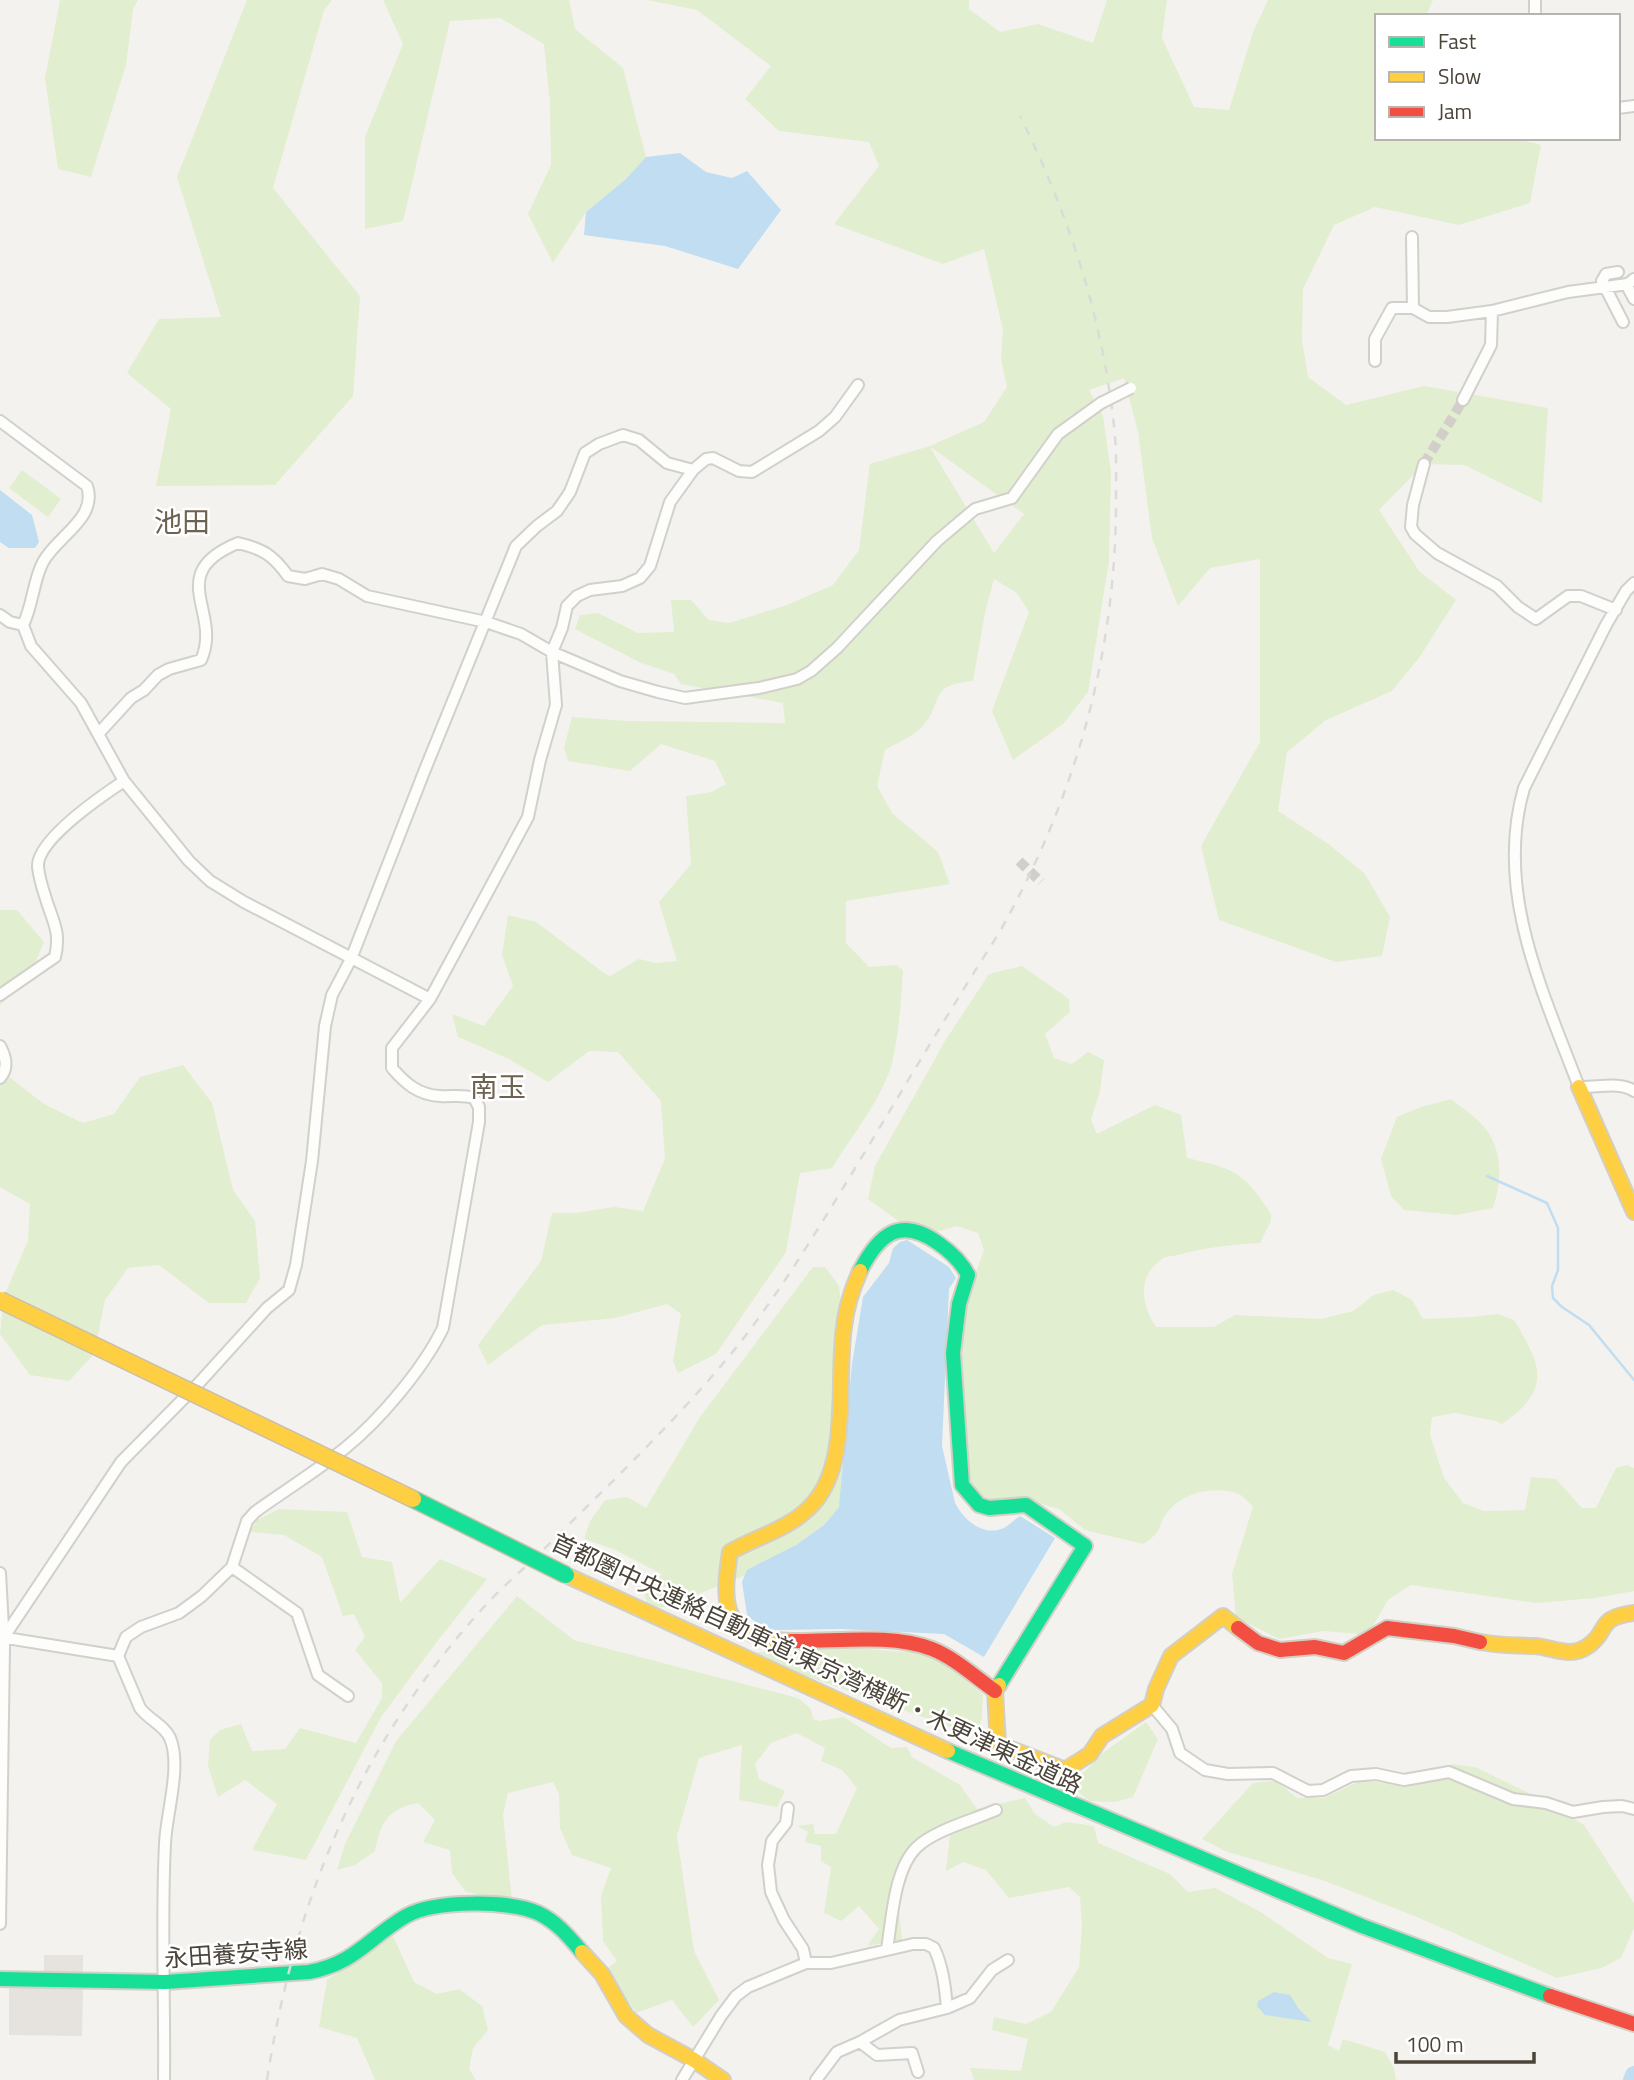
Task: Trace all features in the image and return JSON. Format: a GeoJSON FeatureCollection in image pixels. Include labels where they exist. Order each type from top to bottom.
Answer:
{"type":"FeatureCollection","features":[{"type":"Feature","properties":{"kind":"main road"},"geometry":{"type":"LineString","coordinates":[[1579,1087],[1632,1202]]}},
{"type":"Feature","properties":{"kind":"main road"},"geometry":{"type":"LineString","coordinates":[[995,1691],[929,1648],[860,1640],[776,1642],[746,1630],[726,1611],[725,1572],[730,1552],[743,1543],[797,1518],[819,1496],[831,1466],[838,1436],[842,1402],[844,1328],[848,1303],[862,1266],[871,1251],[900,1230],[913,1229],[925,1234],[960,1259],[968,1275],[959,1304],[953,1353],[962,1485],[979,1505],[989,1508],[1026,1504],[1085,1546],[995,1691],[998,1744],[1065,1770],[1090,1754],[1102,1736],[1152,1705],[1171,1656],[1223,1616],[1258,1643],[1280,1650],[1315,1647],[1343,1653],[1387,1628],[1433,1632],[1505,1647],[1537,1646],[1560,1652],[1577,1652],[1590,1645],[1605,1623],[1617,1615],[1634,1614]]}},
{"type":"Feature","properties":{"kind":"main road","name":"首都圏中央連絡自動車道;東京湾横断・木更津東金道路"},"geometry":{"type":"LineString","coordinates":[[0,1300],[298,1442],[566,1575],[931,1744],[1362,1926],[1561,2000],[1634,2024]]}},
{"type":"Feature","properties":{"kind":"main road","name":"永田養安寺線"},"geometry":{"type":"LineString","coordinates":[[0,1979],[165,1982],[309,1972],[330,1968],[348,1959],[406,1916],[426,1908],[491,1904],[536,1912],[557,1924],[602,1974],[626,2016],[648,2035],[694,2060],[723,2080]]}},
{"type":"Feature","properties":{"kind":"street"},"geometry":{"type":"LineString","coordinates":[[1412,237],[1413,308]]}},
{"type":"Feature","properties":{"kind":"street"},"geometry":{"type":"LineString","coordinates":[[1618,272],[1606,274],[1602,281],[1623,322]]}},
{"type":"Feature","properties":{"kind":"street"},"geometry":{"type":"LineString","coordinates":[[1375,361],[1375,340],[1392,308],[1413,308],[1430,317],[1447,317],[1492,311],[1568,292],[1630,281],[1634,299]]}},
{"type":"Feature","properties":{"kind":"street"},"geometry":{"type":"LineString","coordinates":[[1463,400],[1491,345],[1492,311]]}},
{"type":"Feature","properties":{"kind":"street"},"geometry":{"type":"LineString","coordinates":[[164,2080],[163,1877],[165,1839],[174,1776],[171,1740],[168,1734],[145,1716],[118,1656],[126,1637],[141,1627],[179,1613],[202,1596],[232,1567],[247,1521],[255,1512],[345,1448],[373,1423],[432,1352],[443,1328],[479,1122],[479,1107],[474,1098],[460,1094],[441,1096],[423,1093],[406,1084],[392,1068],[392,1048],[430,999],[528,817],[540,760],[556,705],[552,652],[567,606],[577,596],[590,590],[622,586],[640,578],[650,566],[670,502],[693,470],[706,459],[713,458],[739,471],[752,472],[819,431],[835,417],[858,384]]}},
{"type":"Feature","properties":{"kind":"street"},"geometry":{"type":"LineString","coordinates":[[99,734],[131,698],[144,690],[158,675],[201,660],[206,639],[199,591],[201,569],[209,559],[238,543],[257,548],[276,559],[288,576],[304,579],[322,574],[339,579],[367,596],[486,622],[521,634],[552,652],[620,681],[685,698],[759,688],[797,679],[811,671],[837,648],[937,541],[975,509],[1012,498],[1058,434],[1101,403],[1132,388]]}},
{"type":"Feature","properties":{"kind":"street"},"geometry":{"type":"LineString","coordinates":[[0,421],[87,486],[91,496],[89,510],[52,549],[42,564],[31,609],[23,625],[31,646],[81,703],[124,781],[188,861],[211,881],[244,902],[430,999]]}},
{"type":"Feature","properties":{"kind":"street"},"geometry":{"type":"LineString","coordinates":[[2,1637],[121,1462],[184,1399],[267,1308],[289,1290],[296,1265],[312,1161],[325,1026],[332,995],[351,959],[516,546],[557,511],[570,492],[585,453],[599,444],[623,435],[639,440],[667,463],[693,470]]}},
{"type":"Feature","properties":{"kind":"street"},"geometry":{"type":"LineString","coordinates":[[1424,464],[1413,505],[1411,527],[1415,534],[1437,553],[1497,586],[1518,607],[1536,619],[1568,596],[1581,596],[1616,610]]}},
{"type":"Feature","properties":{"kind":"street"},"geometry":{"type":"LineString","coordinates":[[1634,583],[1616,610],[1524,788],[1514,840],[1523,932],[1579,1087],[1612,1086],[1634,1091]]}},
{"type":"Feature","properties":{"kind":"street"},"geometry":{"type":"LineString","coordinates":[[0,615],[10,622],[23,625]]}},
{"type":"Feature","properties":{"kind":"street"},"geometry":{"type":"LineString","coordinates":[[0,995],[55,957],[59,942],[56,925],[46,901],[37,865],[46,846],[96,799],[124,781]]}},
{"type":"Feature","properties":{"kind":"street"},"geometry":{"type":"LineString","coordinates":[[0,1046],[6,1065],[5,1073],[0,1078]]}},
{"type":"Feature","properties":{"kind":"street"},"geometry":{"type":"LineString","coordinates":[[232,1567],[298,1614],[318,1675],[348,1696]]}},
{"type":"Feature","properties":{"kind":"street"},"geometry":{"type":"LineString","coordinates":[[0,1573],[0,1924]]}},
{"type":"Feature","properties":{"kind":"street"},"geometry":{"type":"LineString","coordinates":[[2,1637],[118,1656]]}},
{"type":"Feature","properties":{"kind":"street"},"geometry":{"type":"LineString","coordinates":[[1152,1705],[1172,1729],[1180,1753],[1205,1770],[1228,1774],[1273,1773],[1308,1791],[1323,1790],[1351,1776],[1376,1774],[1404,1780],[1449,1772],[1513,1799],[1531,1800],[1573,1812],[1622,1806],[1634,1809]]}},
{"type":"Feature","properties":{"kind":"street"},"geometry":{"type":"LineString","coordinates":[[788,1808],[786,1823],[772,1841],[768,1865],[771,1892],[784,1920],[803,1949],[806,1963]]}},
{"type":"Feature","properties":{"kind":"street"},"geometry":{"type":"LineString","coordinates":[[887,1950],[896,1897],[909,1856],[919,1845],[937,1835],[996,1810]]}},
{"type":"Feature","properties":{"kind":"street"},"geometry":{"type":"LineString","coordinates":[[682,2080],[736,1996],[748,1987],[806,1963],[831,1963],[913,1944],[926,1944],[934,1948],[944,1977],[947,2008]]}},
{"type":"Feature","properties":{"kind":"street"},"geometry":{"type":"LineString","coordinates":[[816,2080],[837,2052],[899,2020],[947,2008],[970,1998],[992,1970],[1008,1959]]}},
{"type":"Feature","properties":{"kind":"street"},"geometry":{"type":"LineString","coordinates":[[860,2042],[877,2055],[912,2053],[918,2071]]}},
{"type":"Feature","properties":{"kind":"green space"},"geometry":{"type":"Polygon","coordinates":[[[60,0],[138,0],[133,9],[126,65],[91,177],[58,169],[45,78],[60,0]]]}},
{"type":"Feature","properties":{"kind":"green space"},"geometry":{"type":"Polygon","coordinates":[[[247,0],[332,0],[324,10],[273,188],[360,296],[353,396],[275,485],[156,486],[171,409],[127,373],[159,319],[221,317],[177,177],[247,0]]]}},
{"type":"Feature","properties":{"kind":"green space"},"geometry":{"type":"Polygon","coordinates":[[[383,0],[569,0],[575,29],[623,68],[646,157],[626,179],[586,212],[553,263],[528,214],[551,165],[550,103],[544,44],[500,18],[450,21],[403,221],[365,229],[365,137],[403,44],[383,0]]]}},
{"type":"Feature","properties":{"kind":"green space"},"geometry":{"type":"Polygon","coordinates":[[[647,0],[969,0],[969,9],[1000,32],[1038,24],[1093,43],[1107,0],[1167,0],[1162,38],[1194,107],[1229,110],[1253,32],[1268,0],[1433,0],[1427,14],[1375,14],[1375,140],[1522,140],[1541,145],[1530,203],[1459,225],[1375,207],[1334,225],[1303,289],[1302,340],[1308,377],[1346,405],[1424,386],[1548,408],[1542,503],[1464,465],[1424,464],[1379,510],[1419,571],[1456,600],[1419,658],[1392,691],[1326,720],[1287,752],[1278,811],[1330,845],[1365,874],[1390,917],[1382,956],[1336,962],[1219,920],[1201,846],[1260,742],[1260,559],[1210,568],[1178,606],[1152,538],[1138,432],[1124,378],[1089,390],[1103,416],[1111,472],[1109,561],[1088,692],[1063,724],[1013,760],[992,711],[1029,612],[1017,593],[994,579],[973,681],[949,686],[943,690],[930,717],[920,730],[885,750],[877,786],[892,813],[938,852],[950,884],[846,901],[846,943],[869,967],[897,965],[903,970],[896,1040],[892,1063],[882,1089],[832,1168],[800,1173],[786,1252],[716,1354],[678,1373],[673,1361],[681,1314],[667,1304],[615,1318],[542,1325],[488,1365],[478,1345],[541,1261],[552,1213],[576,1213],[614,1207],[643,1211],[665,1159],[661,1101],[618,1052],[589,1051],[548,1082],[509,1059],[458,1037],[452,1014],[484,1026],[513,986],[502,955],[508,915],[536,922],[610,976],[639,959],[656,963],[677,961],[659,902],[691,864],[686,796],[712,792],[726,784],[715,761],[661,744],[630,771],[568,761],[564,748],[572,717],[626,721],[785,723],[783,703],[681,684],[674,674],[639,662],[575,629],[580,615],[598,613],[638,633],[674,632],[671,600],[691,600],[709,620],[729,623],[787,605],[833,585],[859,550],[870,464],[930,446],[984,422],[1007,387],[1001,359],[1003,330],[984,249],[943,264],[834,224],[879,166],[869,142],[779,131],[745,99],[771,66],[697,10],[647,0]],[[932,448],[931,449],[994,553],[1024,514],[932,448]]]}},
{"type":"Feature","properties":{"kind":"green space"},"geometry":{"type":"Polygon","coordinates":[[[22,470],[61,499],[48,517],[9,488],[22,470]]]}},
{"type":"Feature","properties":{"kind":"green space"},"geometry":{"type":"Polygon","coordinates":[[[0,910],[17,910],[44,942],[30,976],[0,1005],[0,910]]]}},
{"type":"Feature","properties":{"kind":"green space"},"geometry":{"type":"Polygon","coordinates":[[[1022,966],[1069,999],[1070,1012],[1045,1034],[1054,1058],[1072,1064],[1088,1052],[1104,1060],[1100,1091],[1091,1120],[1097,1134],[1155,1105],[1181,1115],[1187,1158],[1227,1169],[1245,1180],[1271,1214],[1271,1221],[1260,1243],[1209,1248],[1168,1257],[1154,1266],[1148,1274],[1144,1291],[1147,1309],[1156,1327],[1214,1327],[1235,1315],[1321,1319],[1353,1311],[1374,1295],[1393,1290],[1412,1300],[1423,1319],[1498,1314],[1514,1320],[1536,1364],[1535,1388],[1518,1411],[1502,1424],[1455,1413],[1432,1417],[1430,1435],[1444,1478],[1463,1503],[1484,1511],[1525,1510],[1531,1477],[1556,1479],[1582,1508],[1596,1508],[1616,1468],[1627,1465],[1634,1468],[1634,1591],[1595,1598],[1536,1603],[1411,1585],[1388,1600],[1371,1629],[1359,1634],[1324,1631],[1279,1639],[1236,1617],[1232,1574],[1253,1507],[1239,1494],[1219,1490],[1200,1492],[1183,1499],[1169,1510],[1158,1531],[1143,1544],[1085,1530],[1059,1509],[1038,1503],[991,1518],[969,1486],[961,1376],[962,1333],[972,1283],[984,1250],[978,1233],[957,1226],[915,1233],[868,1199],[875,1166],[945,1041],[989,974],[1022,966]]]}},
{"type":"Feature","properties":{"kind":"green space"},"geometry":{"type":"Polygon","coordinates":[[[183,1065],[212,1103],[233,1190],[255,1221],[260,1278],[246,1303],[209,1303],[159,1265],[128,1268],[105,1300],[94,1354],[69,1381],[30,1375],[0,1334],[4,1296],[28,1241],[30,1204],[0,1187],[0,1070],[44,1104],[83,1123],[114,1114],[140,1077],[183,1065]]]}},
{"type":"Feature","properties":{"kind":"green space"},"geometry":{"type":"Polygon","coordinates":[[[1451,1099],[1481,1124],[1495,1146],[1499,1177],[1493,1208],[1456,1215],[1404,1210],[1391,1196],[1381,1159],[1397,1117],[1451,1099]]]}},
{"type":"Feature","properties":{"kind":"green space"},"geometry":{"type":"Polygon","coordinates":[[[813,1267],[825,1267],[839,1286],[853,1442],[839,1507],[824,1525],[763,1568],[666,1607],[648,1608],[644,1592],[662,1574],[613,1549],[584,1539],[590,1521],[605,1500],[627,1497],[646,1508],[700,1417],[813,1267]]]}},
{"type":"Feature","properties":{"kind":"green space"},"geometry":{"type":"Polygon","coordinates":[[[279,1509],[347,1512],[362,1557],[392,1562],[400,1603],[440,1559],[487,1579],[381,1717],[306,1860],[252,1850],[277,1804],[245,1780],[218,1797],[208,1766],[210,1740],[220,1730],[241,1724],[252,1751],[285,1749],[300,1728],[356,1743],[382,1698],[382,1683],[355,1650],[365,1637],[354,1614],[343,1616],[322,1557],[284,1535],[250,1532],[257,1520],[279,1509]]]}},
{"type":"Feature","properties":{"kind":"green space"},"geometry":{"type":"Polygon","coordinates":[[[517,1596],[574,1640],[798,1698],[811,1709],[813,1719],[819,1721],[844,1717],[891,1748],[907,1747],[912,1757],[960,1785],[977,1809],[1025,1798],[1035,1814],[1054,1827],[1066,1822],[1094,1826],[1098,1843],[1170,1874],[1188,1892],[1215,1888],[1259,1911],[1328,1958],[1352,1964],[1328,2045],[1339,2051],[1343,2039],[1385,2052],[1394,2068],[1396,2080],[974,2080],[970,2068],[1021,2071],[1028,2039],[992,2030],[994,2017],[1026,2024],[1051,2012],[1079,1967],[1082,1926],[1080,1897],[1069,1887],[1009,1898],[986,1870],[963,1862],[946,1871],[950,1835],[941,1829],[917,1838],[901,1858],[894,1890],[902,1940],[867,1946],[879,1929],[859,1906],[841,1921],[824,1913],[831,1867],[821,1861],[821,1846],[805,1842],[808,1832],[797,1826],[813,1824],[815,1834],[836,1834],[857,1788],[842,1770],[821,1761],[825,1748],[797,1733],[771,1743],[755,1764],[759,1779],[785,1791],[777,1807],[739,1800],[742,1745],[699,1758],[677,1836],[694,1951],[719,2000],[693,2027],[672,2000],[636,2013],[607,1969],[617,1961],[603,1941],[601,1896],[611,1868],[572,1855],[560,1828],[559,1794],[553,1782],[508,1793],[503,1815],[512,1900],[466,1892],[452,1873],[450,1850],[423,1842],[435,1820],[418,1803],[399,1809],[387,1818],[375,1851],[355,1865],[337,1870],[345,1844],[396,1741],[517,1596]]]}},
{"type":"Feature","properties":{"kind":"green space"},"geometry":{"type":"Polygon","coordinates":[[[848,1647],[904,1652],[932,1647],[947,1665],[983,1695],[982,1717],[977,1736],[778,1666],[749,1653],[848,1647]]]}},
{"type":"Feature","properties":{"kind":"green space"},"geometry":{"type":"Polygon","coordinates":[[[1146,1722],[1158,1739],[1133,1797],[1115,1802],[1090,1801],[1070,1786],[1104,1752],[1146,1722]]]}},
{"type":"Feature","properties":{"kind":"green space"},"geometry":{"type":"Polygon","coordinates":[[[1452,1764],[1475,1767],[1535,1796],[1584,1825],[1634,1903],[1634,1928],[1621,1958],[1601,1968],[1557,1978],[1417,1917],[1325,1881],[1225,1851],[1202,1839],[1253,1783],[1276,1781],[1297,1798],[1324,1798],[1360,1781],[1415,1785],[1452,1764]]]}},
{"type":"Feature","properties":{"kind":"green space"},"geometry":{"type":"Polygon","coordinates":[[[393,1936],[414,1982],[437,1994],[459,1989],[482,2006],[488,2030],[473,2048],[469,2069],[476,2080],[375,2080],[357,2038],[319,2027],[327,1980],[393,1936]]]}},
{"type":"Feature","properties":{"kind":"shaded area"},"geometry":{"type":"Polygon","coordinates":[[[44,1955],[83,1955],[83,1974],[44,1974],[44,1955]]]}},
{"type":"Feature","properties":{"kind":"shaded area"},"geometry":{"type":"Polygon","coordinates":[[[9,1987],[83,1988],[82,2036],[9,2035],[9,1987]]]}},
{"type":"Feature","properties":{"kind":"water"},"geometry":{"type":"Polygon","coordinates":[[[680,153],[706,172],[732,178],[747,171],[781,210],[738,269],[665,246],[584,235],[586,212],[626,179],[646,157],[680,153]]]}},
{"type":"Feature","properties":{"kind":"water"},"geometry":{"type":"Polygon","coordinates":[[[0,490],[32,515],[39,542],[35,548],[9,548],[0,542],[0,490]]]}},
{"type":"Feature","properties":{"kind":"water"},"geometry":{"type":"Polygon","coordinates":[[[907,1240],[949,1267],[956,1278],[949,1289],[942,1446],[955,1503],[968,1520],[980,1528],[994,1531],[1001,1529],[1020,1516],[1055,1538],[984,1657],[944,1634],[840,1629],[777,1630],[762,1628],[747,1615],[742,1582],[747,1570],[796,1545],[824,1525],[839,1507],[852,1364],[863,1297],[889,1263],[893,1248],[907,1240]]]}},
{"type":"Feature","properties":{"kind":"water"},"geometry":{"type":"Polygon","coordinates":[[[1274,1992],[1290,1995],[1312,2022],[1265,2015],[1257,2006],[1258,2001],[1274,1992]]]}},
{"type":"Feature","properties":{"kind":"waterway"},"geometry":{"type":"LineString","coordinates":[[1487,1176],[1547,1203],[1558,1228],[1558,1270],[1552,1286],[1553,1298],[1589,1325],[1634,1380]]}},
{"type":"Feature","properties":{"kind":"waterway"},"geometry":{"type":"LineString","coordinates":[[1632,2080],[1634,2075]]}},
{"type":"Feature","properties":{"kind":"tunnel"},"geometry":{"type":"LineString","coordinates":[[1424,464],[1463,400]]}},
{"type":"Feature","properties":{"kind":"tunnel"},"geometry":{"type":"LineString","coordinates":[[1019,861],[1041,882]]}},
{"type":"Feature","properties":{"kind":"railway"},"geometry":{"type":"LineString","coordinates":[[267,2080],[279,2013],[295,1949],[315,1887],[339,1827],[401,1714],[439,1660],[483,1608],[667,1426],[716,1372],[755,1323],[813,1236],[999,933],[1049,832],[1086,726],[1099,671],[1114,560],[1116,450],[1107,378],[1091,301],[1053,188],[1020,116]]}},
{"type":"Feature","properties":{"kind":"traffic: fast"},"geometry":{"type":"LineString","coordinates":[[860,1271],[883,1239],[902,1230],[925,1235],[943,1246],[959,1261],[968,1275],[959,1304],[953,1353],[962,1485],[979,1505],[989,1508],[1026,1505],[1085,1546],[999,1685]]}},
{"type":"Feature","properties":{"kind":"traffic: fast"},"geometry":{"type":"LineString","coordinates":[[413,1499],[566,1575]]}},
{"type":"Feature","properties":{"kind":"traffic: fast"},"geometry":{"type":"LineString","coordinates":[[948,1751],[1362,1926],[1550,1996]]}},
{"type":"Feature","properties":{"kind":"traffic: fast"},"geometry":{"type":"LineString","coordinates":[[0,1979],[165,1982],[309,1972],[339,1963],[406,1916],[434,1907],[472,1904],[509,1906],[538,1913],[557,1925],[582,1952]]}},
{"type":"Feature","properties":{"kind":"traffic: slow"},"geometry":{"type":"LineString","coordinates":[[1579,1087],[1634,1212]]}},
{"type":"Feature","properties":{"kind":"traffic: slow"},"geometry":{"type":"LineString","coordinates":[[791,1641],[752,1634],[740,1627],[732,1617],[726,1590],[730,1552],[791,1522],[809,1508],[823,1491],[837,1447],[845,1320],[860,1271]]}},
{"type":"Feature","properties":{"kind":"traffic: slow"},"geometry":{"type":"LineString","coordinates":[[0,1300],[413,1499]]}},
{"type":"Feature","properties":{"kind":"traffic: slow"},"geometry":{"type":"LineString","coordinates":[[566,1575],[948,1751]]}},
{"type":"Feature","properties":{"kind":"traffic: slow"},"geometry":{"type":"LineString","coordinates":[[1480,1642],[1575,1652],[1595,1640],[1613,1618],[1634,1613]]}},
{"type":"Feature","properties":{"kind":"traffic: slow"},"geometry":{"type":"LineString","coordinates":[[999,1685],[995,1691],[998,1744],[1065,1770],[1090,1754],[1102,1736],[1152,1705],[1171,1656],[1223,1616],[1238,1628]]}},
{"type":"Feature","properties":{"kind":"traffic: slow"},"geometry":{"type":"LineString","coordinates":[[582,1952],[602,1974],[626,2016],[648,2035],[694,2060],[723,2080]]}},
{"type":"Feature","properties":{"kind":"traffic: jam"},"geometry":{"type":"LineString","coordinates":[[1238,1628],[1258,1643],[1280,1650],[1315,1647],[1344,1653],[1387,1628],[1480,1642]]}},
{"type":"Feature","properties":{"kind":"traffic: jam"},"geometry":{"type":"LineString","coordinates":[[791,1641],[862,1639],[916,1644],[949,1657],[995,1691]]}},
{"type":"Feature","properties":{"kind":"traffic: jam"},"geometry":{"type":"LineString","coordinates":[[1550,1996],[1634,2024]]}},
{"type":"Feature","properties":{"kind":"district","name":"池田"},"geometry":{"type":"Point","coordinates":[182,521]}},
{"type":"Feature","properties":{"kind":"district","name":"南玉"},"geometry":{"type":"Point","coordinates":[498,1086]}}]}
